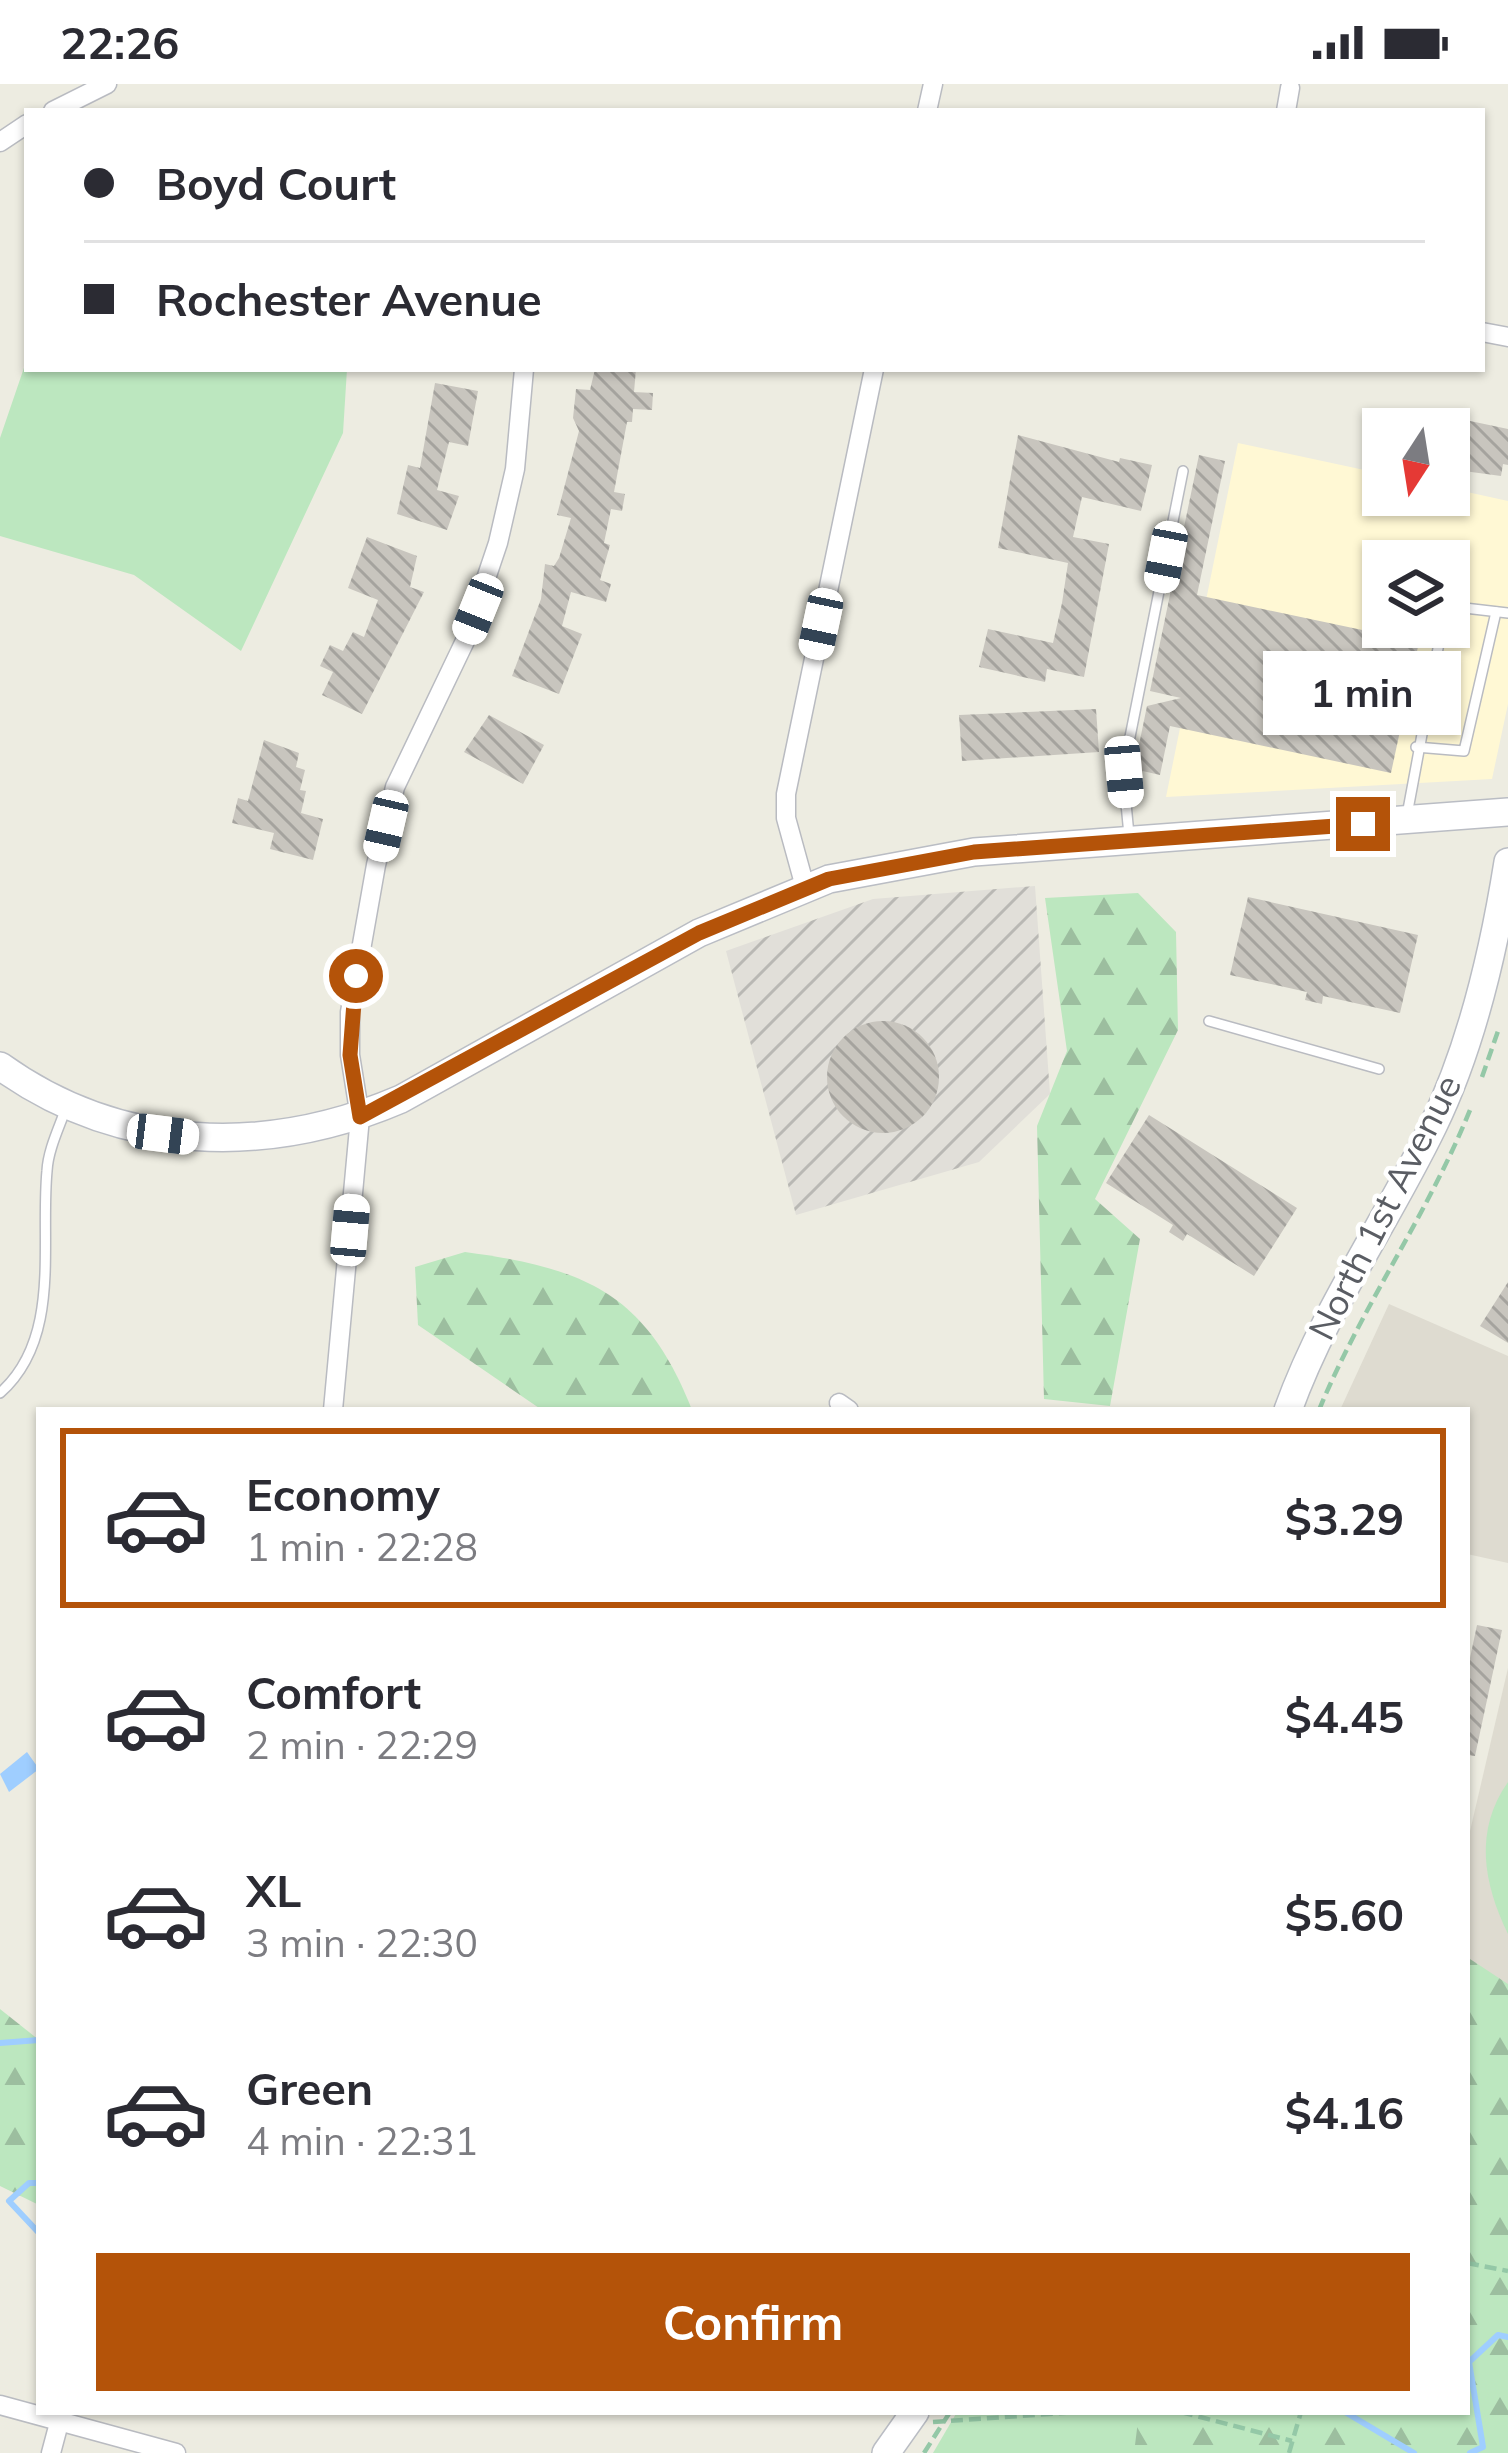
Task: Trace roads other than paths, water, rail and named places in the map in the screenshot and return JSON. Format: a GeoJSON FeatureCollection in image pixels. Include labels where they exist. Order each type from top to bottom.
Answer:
{"type":"FeatureCollection","features":[{"type":"Feature","properties":{"kind":"main road"},"geometry":{"type":"LineString","coordinates":[[0,1066],[68,1105],[124,1126],[203,1139],[282,1136],[360,1117],[699,933],[806,887],[925,857],[1508,812]]}},
{"type":"Feature","properties":{"kind":"main road","name":"North 1st Avenue"},"geometry":{"type":"LineString","coordinates":[[1289,1407],[1327,1314],[1435,1123],[1474,1010],[1508,862]]}},
{"type":"Feature","properties":{"kind":"main road"},"geometry":{"type":"LineString","coordinates":[[886,2453],[911,2417]]}},
{"type":"Feature","properties":{"kind":"street"},"geometry":{"type":"LineString","coordinates":[[59,108],[107,84]]}},
{"type":"Feature","properties":{"kind":"street"},"geometry":{"type":"LineString","coordinates":[[1287,108],[1290,88]]}},
{"type":"Feature","properties":{"kind":"street"},"geometry":{"type":"LineString","coordinates":[[333,1407],[360,1117],[350,1012],[376,865],[395,787],[465,640],[498,543],[515,469],[522,372]]}},
{"type":"Feature","properties":{"kind":"street"},"geometry":{"type":"LineString","coordinates":[[806,887],[789,832],[786,794],[873,372]]}},
{"type":"Feature","properties":{"kind":"street"},"geometry":{"type":"LineString","coordinates":[[0,2405],[176,2453]]}},
{"type":"Feature","properties":{"kind":"street"},"geometry":{"type":"LineString","coordinates":[[50,2453],[59,2423]]}},
{"type":"Feature","properties":{"kind":"lane"},"geometry":{"type":"LineString","coordinates":[[1129,840],[1124,772],[1183,471]]}},
{"type":"Feature","properties":{"kind":"lane"},"geometry":{"type":"LineString","coordinates":[[1416,747],[1464,751],[1502,612],[1470,612]]}},
{"type":"Feature","properties":{"kind":"lane"},"geometry":{"type":"LineString","coordinates":[[1406,820],[1437,648]]}},
{"type":"Feature","properties":{"kind":"lane"},"geometry":{"type":"LineString","coordinates":[[1209,1021],[1378,1069]]}},
{"type":"Feature","properties":{"kind":"lane"},"geometry":{"type":"LineString","coordinates":[[0,1393],[26,1364],[34,1338],[45,1283],[46,1168],[68,1105]]}},
{"type":"Feature","properties":{"kind":"water"},"geometry":{"type":"Polygon","coordinates":[[[27,1752],[36,1765],[36,1771],[9,1792],[0,1774],[27,1752]]]}},
{"type":"Feature","properties":{"kind":"waterway"},"geometry":{"type":"LineString","coordinates":[[0,2043],[36,2040]]}},
{"type":"Feature","properties":{"kind":"waterway"},"geometry":{"type":"LineString","coordinates":[[36,2183],[29,2183],[9,2201],[36,2230]]}},
{"type":"Feature","properties":{"kind":"waterway"},"geometry":{"type":"LineString","coordinates":[[1470,2361],[1498,2335],[1508,2337]]}},
{"type":"Feature","properties":{"kind":"waterway"},"geometry":{"type":"LineString","coordinates":[[1470,2368],[1483,2447],[1470,2453]]}},
{"type":"Feature","properties":{"kind":"waterway"},"geometry":{"type":"LineString","coordinates":[[1350,2415],[1414,2453]]}}]}
